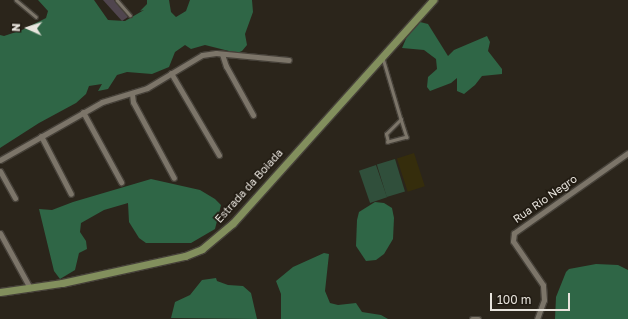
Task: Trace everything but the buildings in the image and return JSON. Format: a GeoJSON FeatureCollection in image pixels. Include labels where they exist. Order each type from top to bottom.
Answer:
{"type":"FeatureCollection","features":[{"type":"Feature","properties":{"kind":"main road","name":"Estrada da Boiada"},"geometry":{"type":"LineString","coordinates":[[0,292],[30,288],[185,256],[202,249],[233,223],[434,0]]}},
{"type":"Feature","properties":{"kind":"street"},"geometry":{"type":"LineString","coordinates":[[0,160],[108,99],[132,94],[202,55],[222,54],[289,60]]}},
{"type":"Feature","properties":{"kind":"street"},"geometry":{"type":"LineString","coordinates":[[222,54],[226,66],[253,115]]}},
{"type":"Feature","properties":{"kind":"street"},"geometry":{"type":"LineString","coordinates":[[171,73],[219,155]]}},
{"type":"Feature","properties":{"kind":"street"},"geometry":{"type":"LineString","coordinates":[[132,94],[133,102],[174,178]]}},
{"type":"Feature","properties":{"kind":"street"},"geometry":{"type":"LineString","coordinates":[[83,112],[121,182]]}},
{"type":"Feature","properties":{"kind":"street"},"geometry":{"type":"LineString","coordinates":[[41,136],[71,194]]}},
{"type":"Feature","properties":{"kind":"street","name":"Rua Rio Negro"},"geometry":{"type":"LineString","coordinates":[[537,319],[544,300],[543,285],[513,241],[514,233],[628,153]]}},
{"type":"Feature","properties":{"kind":"street"},"geometry":{"type":"LineString","coordinates":[[0,171],[15,198]]}},
{"type":"Feature","properties":{"kind":"street"},"geometry":{"type":"LineString","coordinates":[[0,233],[30,288]]}},
{"type":"Feature","properties":{"kind":"street"},"geometry":{"type":"LineString","coordinates":[[472,319],[478,319]]}},
{"type":"Feature","properties":{"kind":"lane"},"geometry":{"type":"LineString","coordinates":[[16,0],[36,18]]}},
{"type":"Feature","properties":{"kind":"lane"},"geometry":{"type":"LineString","coordinates":[[117,0],[130,15]]}},
{"type":"Feature","properties":{"kind":"lane"},"geometry":{"type":"LineString","coordinates":[[382,56],[407,137],[388,142],[386,134],[401,119]]}},
{"type":"Feature","properties":{"kind":"green space"},"geometry":{"type":"Polygon","coordinates":[[[38,0],[94,0],[108,20],[125,21],[144,10],[140,11],[147,4],[147,0],[169,0],[171,12],[176,17],[186,11],[190,0],[252,0],[253,12],[245,34],[247,45],[242,51],[237,53],[205,45],[191,49],[185,45],[175,52],[169,67],[152,74],[127,72],[117,75],[108,89],[98,91],[102,84],[89,86],[86,94],[76,103],[39,123],[0,148],[0,35],[4,36],[22,30],[46,18],[48,11],[38,0]]]}},
{"type":"Feature","properties":{"kind":"green space"},"geometry":{"type":"Polygon","coordinates":[[[420,22],[428,24],[448,56],[454,50],[487,36],[490,42],[488,51],[502,69],[502,74],[482,76],[475,85],[464,94],[457,91],[457,78],[451,83],[430,91],[427,87],[428,77],[437,69],[436,59],[424,50],[402,48],[408,34],[420,22]]]}},
{"type":"Feature","properties":{"kind":"green space"},"geometry":{"type":"Polygon","coordinates":[[[395,159],[405,192],[387,197],[377,165],[395,159]]]}},
{"type":"Feature","properties":{"kind":"green space"},"geometry":{"type":"Polygon","coordinates":[[[376,165],[387,197],[370,203],[359,171],[376,165]]]}},
{"type":"Feature","properties":{"kind":"green space"},"geometry":{"type":"Polygon","coordinates":[[[151,179],[200,190],[215,199],[221,205],[215,229],[191,243],[146,243],[139,238],[129,222],[128,203],[104,210],[81,223],[80,232],[86,241],[87,249],[79,253],[75,270],[60,279],[54,271],[39,209],[52,210],[73,202],[151,179]]]}},
{"type":"Feature","properties":{"kind":"green space"},"geometry":{"type":"Polygon","coordinates":[[[375,202],[384,203],[392,208],[394,218],[393,239],[384,254],[376,260],[366,261],[356,246],[357,220],[359,212],[375,202]]]}},
{"type":"Feature","properties":{"kind":"green space"},"geometry":{"type":"Polygon","coordinates":[[[324,253],[329,254],[325,291],[330,303],[338,305],[356,303],[362,312],[381,315],[388,319],[281,319],[281,294],[276,281],[293,267],[324,253]]]}},
{"type":"Feature","properties":{"kind":"green space"},"geometry":{"type":"Polygon","coordinates":[[[596,264],[618,265],[628,270],[628,319],[555,319],[556,297],[566,272],[569,269],[596,264]]]}},
{"type":"Feature","properties":{"kind":"green space"},"geometry":{"type":"Polygon","coordinates":[[[216,278],[217,281],[228,285],[243,286],[251,293],[257,319],[171,318],[175,302],[190,295],[202,280],[216,278]]]}},
{"type":"Feature","properties":{"kind":"sand"},"geometry":{"type":"Polygon","coordinates":[[[414,153],[425,186],[408,192],[397,159],[414,153]]]}}]}
